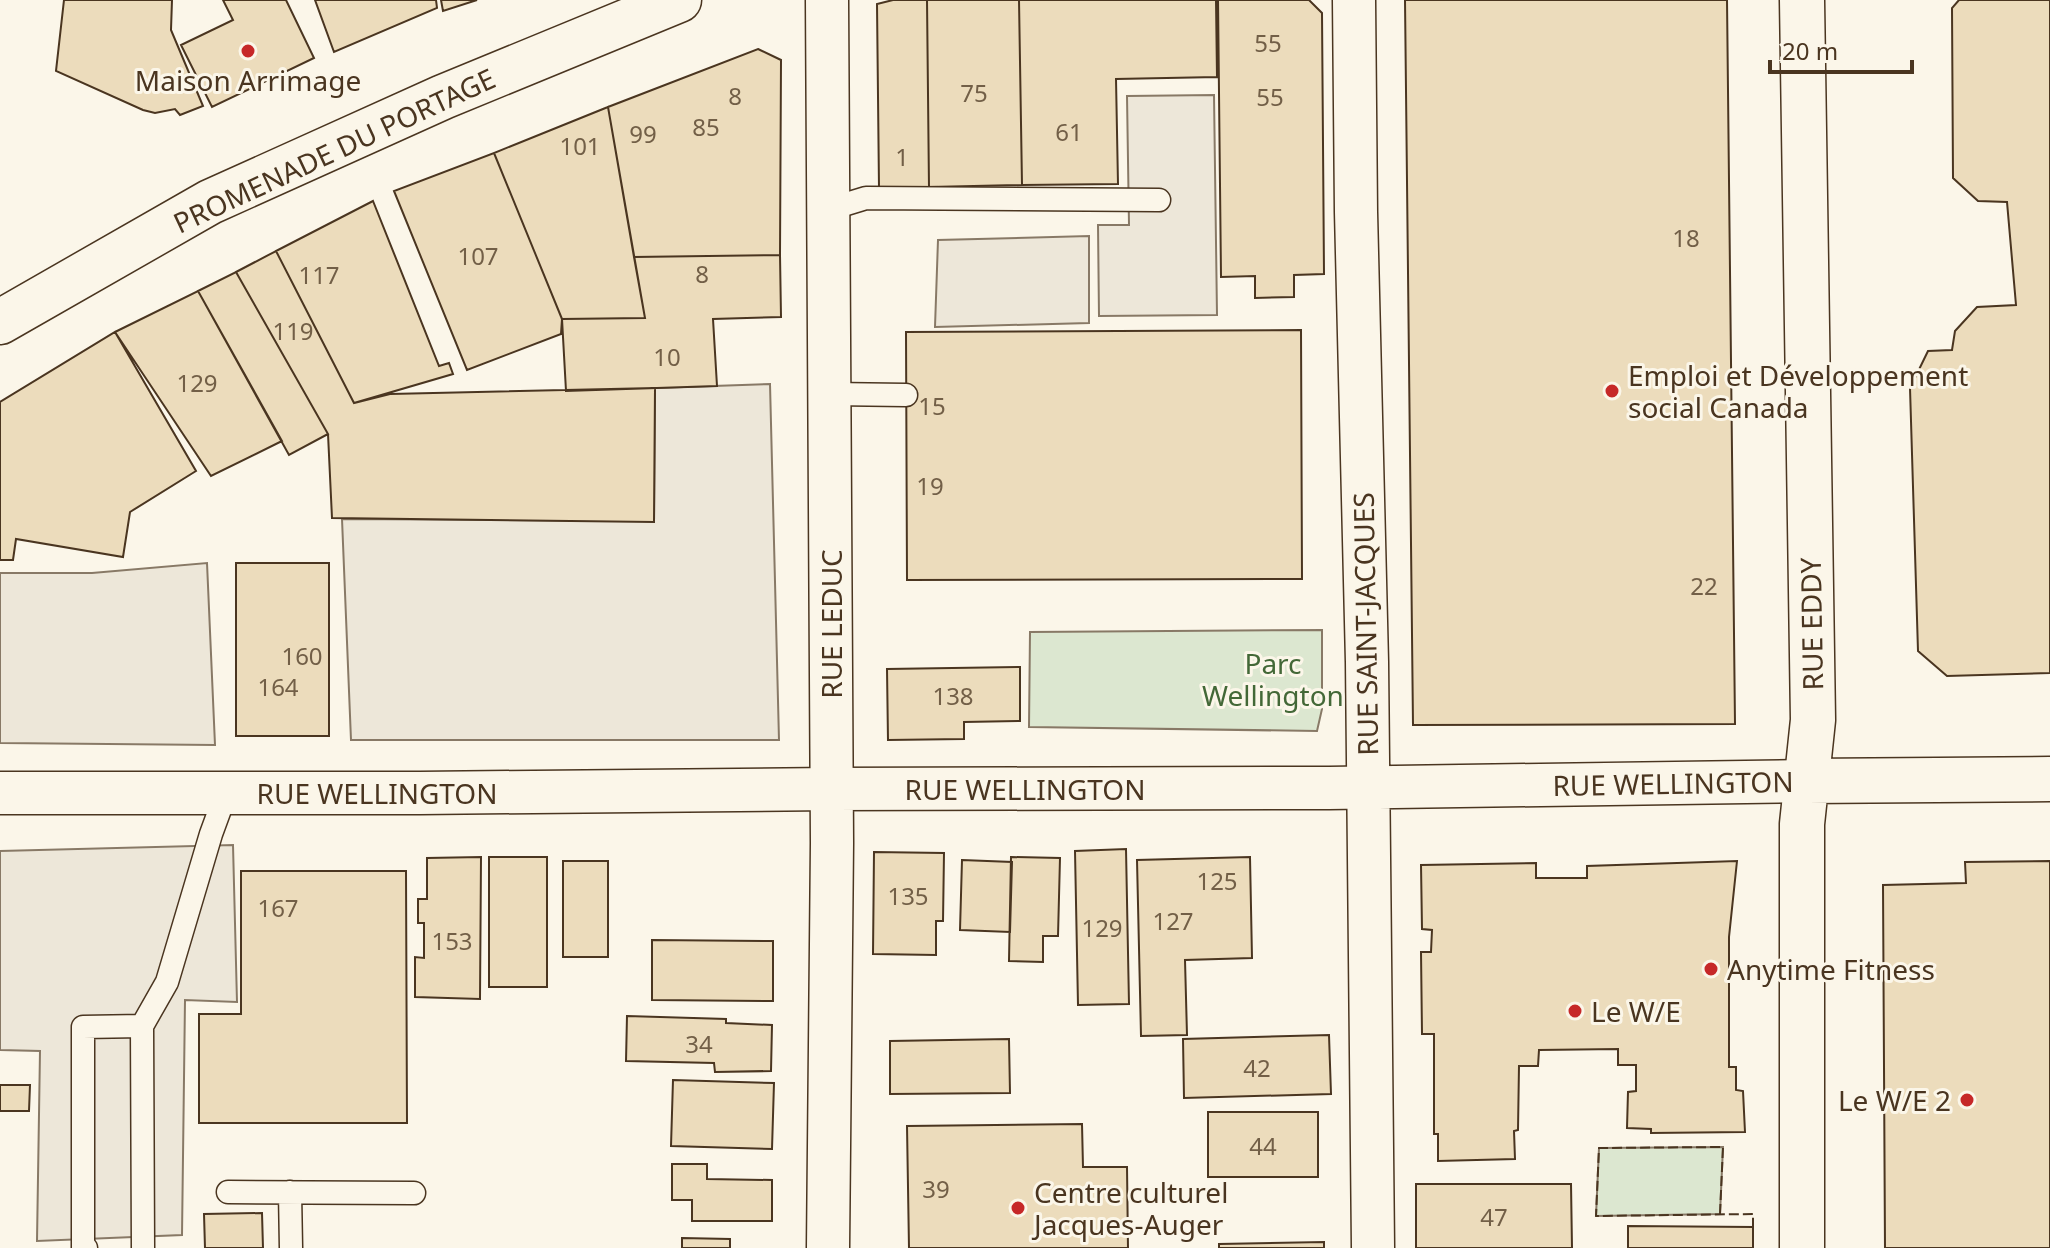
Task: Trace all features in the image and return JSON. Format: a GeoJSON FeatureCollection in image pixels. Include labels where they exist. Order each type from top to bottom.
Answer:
{"type":"FeatureCollection","features":[{"type":"Feature","properties":{"kind":"main road","name":"PROMENADE DU PORTAGE"},"geometry":{"type":"LineString","coordinates":[[0,322],[210,202],[443,97],[679,0]]}},
{"type":"Feature","properties":{"kind":"main road","name":"RUE EDDY"},"geometry":{"type":"LineString","coordinates":[[1802,0],[1813,720],[1802,824],[1802,1248]]}},
{"type":"Feature","properties":{"kind":"main road","name":"RUE WELLINGTON"},"geometry":{"type":"LineString","coordinates":[[1807,781],[2050,779]]}},
{"type":"Feature","properties":{"kind":"street","name":"RUE LEDUC"},"geometry":{"type":"LineString","coordinates":[[827,0],[831,394],[828,1248]]}},
{"type":"Feature","properties":{"kind":"street","name":"RUE SAINT-JACQUES"},"geometry":{"type":"LineString","coordinates":[[1354,0],[1373,1248]]}},
{"type":"Feature","properties":{"kind":"street","name":"RUE WELLINGTON"},"geometry":{"type":"LineString","coordinates":[[0,793],[1367,788],[1807,781]]}},
{"type":"Feature","properties":{"kind":"lane"},"geometry":{"type":"LineString","coordinates":[[830,209],[866,198],[1159,200]]}},
{"type":"Feature","properties":{"kind":"lane"},"geometry":{"type":"LineString","coordinates":[[831,394],[906,395]]}},
{"type":"Feature","properties":{"kind":"lane"},"geometry":{"type":"LineString","coordinates":[[143,1248],[142,1026],[167,982],[226,793]]}},
{"type":"Feature","properties":{"kind":"lane"},"geometry":{"type":"LineString","coordinates":[[86,1248],[83,1247],[83,1027],[142,1026]]}},
{"type":"Feature","properties":{"kind":"lane"},"geometry":{"type":"LineString","coordinates":[[228,1192],[414,1193]]}},
{"type":"Feature","properties":{"kind":"lane"},"geometry":{"type":"LineString","coordinates":[[290,1192],[291,1248]]}},
{"type":"Feature","properties":{"kind":"green space","name":"Parc Wellington"},"geometry":{"type":"Polygon","coordinates":[[[1322,630],[1322,709],[1317,731],[1029,727],[1030,632],[1322,630]]]}},
{"type":"Feature","properties":{"kind":"green space"},"geometry":{"type":"Polygon","coordinates":[[[1723,1147],[1720,1214],[1596,1216],[1599,1148],[1723,1147]]]}},
{"type":"Feature","properties":{"kind":"shaded area"},"geometry":{"type":"Polygon","coordinates":[[[1214,95],[1217,315],[1099,316],[1098,225],[1129,225],[1127,96],[1214,95]]]}},
{"type":"Feature","properties":{"kind":"shaded area"},"geometry":{"type":"Polygon","coordinates":[[[1089,236],[1089,323],[935,327],[938,240],[1089,236]]]}},
{"type":"Feature","properties":{"kind":"shaded area"},"geometry":{"type":"Polygon","coordinates":[[[770,384],[779,740],[351,740],[342,519],[654,521],[655,388],[770,384]]]}},
{"type":"Feature","properties":{"kind":"shaded area"},"geometry":{"type":"Polygon","coordinates":[[[207,563],[215,745],[0,743],[0,573],[92,573],[207,563]]]}},
{"type":"Feature","properties":{"kind":"shaded area"},"geometry":{"type":"Polygon","coordinates":[[[233,845],[237,1002],[185,1000],[182,1235],[37,1241],[40,1051],[0,1050],[0,851],[233,845]]]}},
{"type":"Feature","properties":{"kind":"building"},"geometry":{"type":"Polygon","coordinates":[[[64,0],[172,0],[171,30],[203,106],[180,115],[175,109],[155,113],[56,71],[64,0]]]}},
{"type":"Feature","properties":{"kind":"building","name":"Maison Arrimage"},"geometry":{"type":"Polygon","coordinates":[[[223,0],[286,0],[314,58],[212,107],[181,45],[233,20],[223,0]]]}},
{"type":"Feature","properties":{"kind":"building"},"geometry":{"type":"Polygon","coordinates":[[[315,0],[436,0],[437,8],[334,52],[315,0]]]}},
{"type":"Feature","properties":{"kind":"building"},"geometry":{"type":"Polygon","coordinates":[[[441,0],[477,0],[443,11],[441,0]]]}},
{"type":"Feature","properties":{"kind":"building"},"geometry":{"type":"Polygon","coordinates":[[[893,0],[927,0],[929,187],[879,188],[877,4],[893,0]]]}},
{"type":"Feature","properties":{"kind":"building"},"geometry":{"type":"Polygon","coordinates":[[[927,0],[1019,0],[1022,185],[929,187],[927,0]]]}},
{"type":"Feature","properties":{"kind":"building"},"geometry":{"type":"Polygon","coordinates":[[[1019,0],[1216,0],[1217,77],[1116,79],[1118,184],[1022,185],[1019,0]]]}},
{"type":"Feature","properties":{"kind":"building"},"geometry":{"type":"Polygon","coordinates":[[[1218,0],[1309,0],[1322,13],[1324,274],[1294,275],[1294,297],[1255,298],[1255,276],[1221,277],[1218,0]]]}},
{"type":"Feature","properties":{"kind":"building"},"geometry":{"type":"Polygon","coordinates":[[[1405,0],[1727,0],[1735,724],[1413,725],[1405,0]]]}},
{"type":"Feature","properties":{"kind":"building"},"geometry":{"type":"Polygon","coordinates":[[[1959,0],[2050,0],[2050,673],[1947,676],[1918,651],[1910,388],[1928,351],[1952,350],[1955,331],[1977,307],[2016,305],[2007,202],[1978,201],[1953,178],[1952,8],[1959,0]]]}},
{"type":"Feature","properties":{"kind":"building"},"geometry":{"type":"Polygon","coordinates":[[[758,49],[781,60],[780,255],[634,257],[608,107],[758,49]]]}},
{"type":"Feature","properties":{"kind":"building"},"geometry":{"type":"Polygon","coordinates":[[[608,107],[645,318],[562,319],[494,153],[608,107]]]}},
{"type":"Feature","properties":{"kind":"building"},"geometry":{"type":"Polygon","coordinates":[[[494,153],[562,319],[561,334],[467,370],[394,191],[494,153]]]}},
{"type":"Feature","properties":{"kind":"building"},"geometry":{"type":"Polygon","coordinates":[[[373,201],[439,366],[449,363],[453,374],[354,403],[276,251],[373,201]]]}},
{"type":"Feature","properties":{"kind":"building"},"geometry":{"type":"Polygon","coordinates":[[[276,251],[354,403],[390,394],[655,388],[654,522],[332,518],[328,434],[236,272],[276,251]]]}},
{"type":"Feature","properties":{"kind":"building"},"geometry":{"type":"Polygon","coordinates":[[[780,255],[781,317],[713,319],[717,386],[566,391],[562,319],[645,318],[634,257],[780,255]]]}},
{"type":"Feature","properties":{"kind":"building"},"geometry":{"type":"Polygon","coordinates":[[[236,272],[328,434],[289,455],[198,291],[236,272]]]}},
{"type":"Feature","properties":{"kind":"building"},"geometry":{"type":"Polygon","coordinates":[[[198,291],[282,441],[211,476],[115,332],[198,291]]]}},
{"type":"Feature","properties":{"kind":"building"},"geometry":{"type":"Polygon","coordinates":[[[1301,330],[1302,579],[907,580],[906,332],[1301,330]]]}},
{"type":"Feature","properties":{"kind":"building"},"geometry":{"type":"Polygon","coordinates":[[[115,332],[196,471],[130,512],[123,557],[16,539],[13,560],[0,560],[0,402],[115,332]]]}},
{"type":"Feature","properties":{"kind":"building"},"geometry":{"type":"Polygon","coordinates":[[[236,563],[329,563],[329,736],[236,736],[236,563]]]}},
{"type":"Feature","properties":{"kind":"building"},"geometry":{"type":"Polygon","coordinates":[[[1020,667],[1020,721],[964,722],[964,739],[888,740],[887,669],[1020,667]]]}},
{"type":"Feature","properties":{"kind":"building"},"geometry":{"type":"Polygon","coordinates":[[[1126,849],[1129,1004],[1078,1005],[1075,851],[1126,849]]]}},
{"type":"Feature","properties":{"kind":"building"},"geometry":{"type":"Polygon","coordinates":[[[874,852],[944,853],[943,921],[936,921],[936,955],[873,954],[874,852]]]}},
{"type":"Feature","properties":{"kind":"building"},"geometry":{"type":"Polygon","coordinates":[[[481,857],[480,999],[415,997],[415,957],[424,958],[424,923],[418,923],[418,899],[427,899],[427,858],[481,857]]]}},
{"type":"Feature","properties":{"kind":"building"},"geometry":{"type":"Polygon","coordinates":[[[489,857],[547,857],[547,987],[489,987],[489,857]]]}},
{"type":"Feature","properties":{"kind":"building"},"geometry":{"type":"Polygon","coordinates":[[[1011,857],[1060,858],[1058,936],[1043,936],[1043,962],[1009,961],[1011,857]]]}},
{"type":"Feature","properties":{"kind":"building"},"geometry":{"type":"Polygon","coordinates":[[[1250,857],[1252,958],[1185,960],[1187,1035],[1141,1036],[1137,860],[1250,857]]]}},
{"type":"Feature","properties":{"kind":"building"},"geometry":{"type":"Polygon","coordinates":[[[962,860],[1012,862],[1010,932],[960,930],[962,860]]]}},
{"type":"Feature","properties":{"kind":"building"},"geometry":{"type":"Polygon","coordinates":[[[563,861],[608,861],[608,957],[563,957],[563,861]]]}},
{"type":"Feature","properties":{"kind":"building","name":"Le W/E"},"geometry":{"type":"Polygon","coordinates":[[[1737,861],[1729,937],[1729,1067],[1736,1067],[1736,1090],[1743,1091],[1745,1132],[1651,1133],[1651,1129],[1627,1128],[1628,1092],[1636,1091],[1636,1065],[1618,1065],[1618,1049],[1539,1050],[1538,1066],[1519,1066],[1515,1159],[1438,1161],[1438,1134],[1434,1134],[1434,1034],[1422,1034],[1421,952],[1431,952],[1432,930],[1422,929],[1421,865],[1536,863],[1536,878],[1587,878],[1587,866],[1737,861]]]}},
{"type":"Feature","properties":{"kind":"building","name":"Le W/E 2"},"geometry":{"type":"Polygon","coordinates":[[[2050,861],[2050,1248],[1885,1248],[1883,885],[1966,883],[1965,862],[2050,861]]]}},
{"type":"Feature","properties":{"kind":"building"},"geometry":{"type":"Polygon","coordinates":[[[241,871],[406,871],[407,1123],[199,1123],[199,1014],[241,1014],[241,871]]]}},
{"type":"Feature","properties":{"kind":"building"},"geometry":{"type":"Polygon","coordinates":[[[652,940],[773,941],[773,1001],[652,1000],[652,940]]]}},
{"type":"Feature","properties":{"kind":"building"},"geometry":{"type":"Polygon","coordinates":[[[627,1016],[726,1019],[726,1023],[772,1025],[771,1071],[715,1072],[714,1063],[626,1061],[627,1016]]]}},
{"type":"Feature","properties":{"kind":"building"},"geometry":{"type":"Polygon","coordinates":[[[1329,1035],[1331,1094],[1184,1098],[1183,1039],[1329,1035]]]}},
{"type":"Feature","properties":{"kind":"building"},"geometry":{"type":"Polygon","coordinates":[[[1009,1039],[1010,1093],[890,1094],[890,1041],[1009,1039]]]}},
{"type":"Feature","properties":{"kind":"building"},"geometry":{"type":"Polygon","coordinates":[[[673,1080],[774,1083],[772,1149],[671,1146],[673,1080]]]}},
{"type":"Feature","properties":{"kind":"building"},"geometry":{"type":"Polygon","coordinates":[[[0,1085],[30,1085],[29,1111],[0,1111],[0,1085]]]}},
{"type":"Feature","properties":{"kind":"building"},"geometry":{"type":"Polygon","coordinates":[[[1208,1112],[1318,1112],[1318,1177],[1208,1177],[1208,1112]]]}},
{"type":"Feature","properties":{"kind":"building","name":"Centre culturel Jacques-Auger"},"geometry":{"type":"Polygon","coordinates":[[[1082,1124],[1083,1167],[1127,1167],[1128,1248],[909,1248],[907,1126],[1082,1124]]]}},
{"type":"Feature","properties":{"kind":"building"},"geometry":{"type":"Polygon","coordinates":[[[672,1164],[707,1164],[707,1179],[772,1180],[772,1221],[692,1221],[692,1200],[672,1200],[672,1164]]]}},
{"type":"Feature","properties":{"kind":"building"},"geometry":{"type":"Polygon","coordinates":[[[1416,1184],[1571,1184],[1572,1248],[1416,1248],[1416,1184]]]}},
{"type":"Feature","properties":{"kind":"building"},"geometry":{"type":"Polygon","coordinates":[[[262,1213],[263,1248],[205,1248],[204,1214],[262,1213]]]}},
{"type":"Feature","properties":{"kind":"building"},"geometry":{"type":"Polygon","coordinates":[[[1628,1226],[1753,1227],[1753,1248],[1628,1248],[1628,1226]]]}},
{"type":"Feature","properties":{"kind":"building"},"geometry":{"type":"Polygon","coordinates":[[[682,1238],[730,1239],[730,1248],[682,1248],[682,1238]]]}},
{"type":"Feature","properties":{"kind":"building"},"geometry":{"type":"Polygon","coordinates":[[[1324,1242],[1324,1248],[1219,1248],[1219,1244],[1324,1242]]]}},
{"type":"Feature","properties":{"kind":"fence"},"geometry":{"type":"LineString","coordinates":[[1720,1214],[1723,1147],[1599,1148],[1596,1216],[1753,1214],[1753,1227]]}},
{"type":"Feature","properties":{"kind":"place","name":"Maison Arrimage"},"geometry":{"type":"Point","coordinates":[248,51]}},
{"type":"Feature","properties":{"kind":"place","name":"Emploi et Développement social Canada"},"geometry":{"type":"Point","coordinates":[1612,391]}},
{"type":"Feature","properties":{"kind":"place","name":"Anytime Fitness"},"geometry":{"type":"Point","coordinates":[1711,969]}},
{"type":"Feature","properties":{"kind":"place","name":"Le W/E"},"geometry":{"type":"Point","coordinates":[1575,1011]}},
{"type":"Feature","properties":{"kind":"place","name":"Le W/E 2"},"geometry":{"type":"Point","coordinates":[1967,1100]}},
{"type":"Feature","properties":{"kind":"place","name":"Centre culturel Jacques-Auger"},"geometry":{"type":"Point","coordinates":[1018,1208]}}]}
